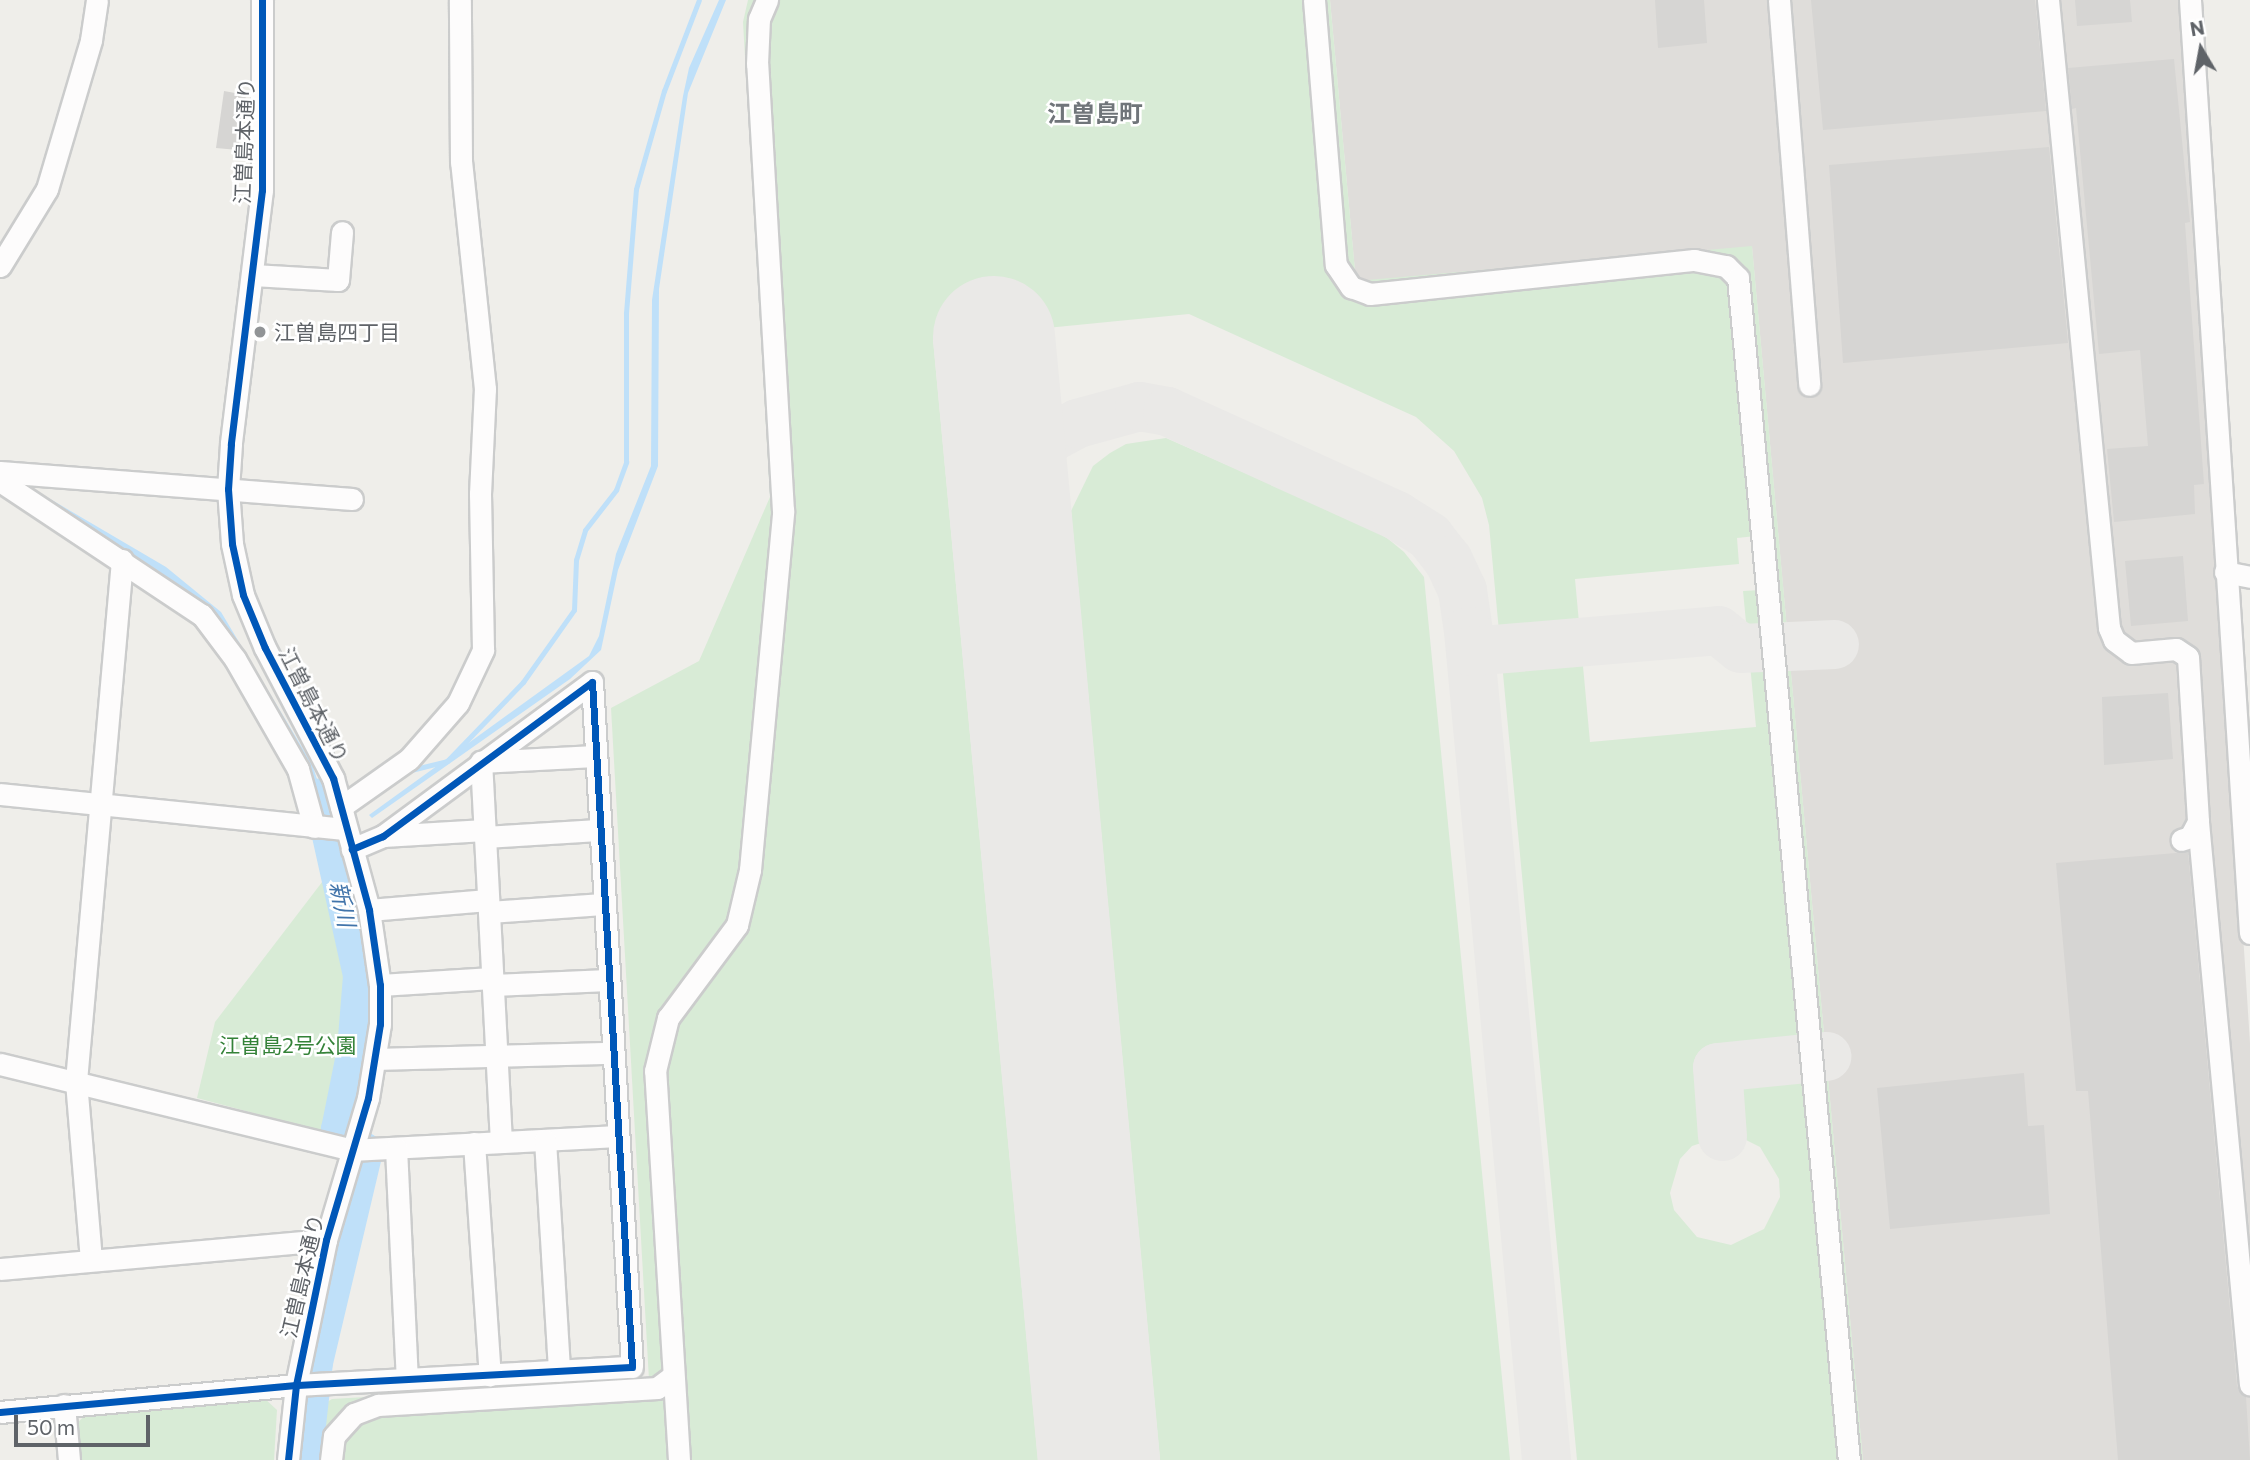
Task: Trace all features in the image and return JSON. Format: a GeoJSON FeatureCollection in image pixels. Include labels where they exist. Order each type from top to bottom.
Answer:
{"type":"FeatureCollection","features":[{"type":"Feature","properties":{"kind":"street"},"geometry":{"type":"LineString","coordinates":[[0,266],[47,189],[91,40],[97,0]]}},
{"type":"Feature","properties":{"kind":"street","name":"江曽島本通り"},"geometry":{"type":"LineString","coordinates":[[262,0],[262,190],[228,489],[232,544],[243,595],[289,696],[319,746],[341,807],[369,910],[380,985],[375,1059],[326,1240],[296,1385],[288,1460]]}},
{"type":"Feature","properties":{"kind":"street"},"geometry":{"type":"LineString","coordinates":[[341,807],[409,759],[458,703],[483,650],[480,494],[485,389],[461,162],[460,0]]}},
{"type":"Feature","properties":{"kind":"street"},"geometry":{"type":"LineString","coordinates":[[679,1460],[655,1071],[668,1018],[737,925],[750,870],[783,511],[757,64],[759,19],[767,0]]}},
{"type":"Feature","properties":{"kind":"street"},"geometry":{"type":"LineString","coordinates":[[1314,0],[1336,265],[1351,287],[1370,295],[1694,260],[1726,266],[1738,278],[1849,1460]]}},
{"type":"Feature","properties":{"kind":"street"},"geometry":{"type":"LineString","coordinates":[[1779,0],[1810,385]]}},
{"type":"Feature","properties":{"kind":"street"},"geometry":{"type":"LineString","coordinates":[[2048,0],[2109,628],[2114,640],[2131,653],[2176,649],[2188,657],[2198,822],[2250,1385]]}},
{"type":"Feature","properties":{"kind":"street"},"geometry":{"type":"LineString","coordinates":[[2190,0],[2225,572],[2247,852],[2250,933]]}},
{"type":"Feature","properties":{"kind":"street"},"geometry":{"type":"LineString","coordinates":[[253,275],[338,280],[342,232]]}},
{"type":"Feature","properties":{"kind":"street"},"geometry":{"type":"LineString","coordinates":[[0,472],[352,499]]}},
{"type":"Feature","properties":{"kind":"street"},"geometry":{"type":"LineString","coordinates":[[0,481],[202,615],[235,659],[298,769],[314,827]]}},
{"type":"Feature","properties":{"kind":"street"},"geometry":{"type":"LineString","coordinates":[[91,1260],[76,1082],[104,802],[122,560]]}},
{"type":"Feature","properties":{"kind":"street"},"geometry":{"type":"LineString","coordinates":[[2225,572],[2250,577]]}},
{"type":"Feature","properties":{"kind":"street"},"geometry":{"type":"LineString","coordinates":[[0,1412],[296,1385],[632,1367],[598,830],[592,682],[383,836]]}},
{"type":"Feature","properties":{"kind":"street"},"geometry":{"type":"LineString","coordinates":[[481,762],[594,756]]}},
{"type":"Feature","properties":{"kind":"street"},"geometry":{"type":"LineString","coordinates":[[481,762],[501,1142]]}},
{"type":"Feature","properties":{"kind":"street"},"geometry":{"type":"LineString","coordinates":[[0,794],[104,802],[314,827],[349,839],[598,830]]}},
{"type":"Feature","properties":{"kind":"street"},"geometry":{"type":"LineString","coordinates":[[2181,839],[2190,837],[2198,822]]}},
{"type":"Feature","properties":{"kind":"street"},"geometry":{"type":"LineString","coordinates":[[369,910],[603,904]]}},
{"type":"Feature","properties":{"kind":"street"},"geometry":{"type":"LineString","coordinates":[[380,985],[608,980]]}},
{"type":"Feature","properties":{"kind":"street"},"geometry":{"type":"LineString","coordinates":[[375,1059],[612,1053]]}},
{"type":"Feature","properties":{"kind":"street"},"geometry":{"type":"LineString","coordinates":[[0,1064],[352,1150],[617,1136]]}},
{"type":"Feature","properties":{"kind":"street"},"geometry":{"type":"LineString","coordinates":[[545,1140],[559,1371]]}},
{"type":"Feature","properties":{"kind":"street"},"geometry":{"type":"LineString","coordinates":[[474,1143],[490,1375]]}},
{"type":"Feature","properties":{"kind":"street"},"geometry":{"type":"LineString","coordinates":[[396,1147],[407,1379]]}},
{"type":"Feature","properties":{"kind":"street"},"geometry":{"type":"LineString","coordinates":[[0,1269],[326,1240]]}},
{"type":"Feature","properties":{"kind":"street"},"geometry":{"type":"LineString","coordinates":[[331,1460],[334,1436],[354,1414],[377,1405],[657,1388],[673,1376]]}},
{"type":"Feature","properties":{"kind":"street"},"geometry":{"type":"LineString","coordinates":[[64,1405],[69,1460]]}},
{"type":"Feature","properties":{"kind":"shaded area"},"geometry":{"type":"Polygon","coordinates":[[[1330,0],[2183,0],[2250,1043],[2250,1460],[1863,1460],[1752,247],[1356,282],[1330,0]]]}},
{"type":"Feature","properties":{"kind":"green space"},"geometry":{"type":"Polygon","coordinates":[[[748,0],[1330,0],[1356,281],[1752,246],[1863,1460],[1577,1460],[1489,525],[1482,498],[1454,451],[1416,417],[1189,314],[933,339],[1038,1460],[317,1460],[315,1421],[322,1405],[332,1399],[649,1380],[611,708],[699,661],[770,497],[743,22],[748,0]],[[1756,536],[1737,538],[1739,564],[1575,579],[1590,742],[1756,727],[1743,591],[1761,590],[1756,536]],[[1722,1136],[1692,1146],[1680,1159],[1670,1193],[1674,1210],[1697,1237],[1731,1245],[1764,1229],[1780,1197],[1779,1179],[1760,1147],[1744,1139],[1722,1136]]]}},
{"type":"Feature","properties":{"kind":"green space"},"geometry":{"type":"Polygon","coordinates":[[[1166,438],[1381,533],[1404,552],[1424,577],[1510,1460],[1160,1460],[1071,511],[1093,466],[1126,444],[1166,438]]]}},
{"type":"Feature","properties":{"kind":"green space","name":"江曽島2号公園"},"geometry":{"type":"Polygon","coordinates":[[[342,856],[367,984],[363,1046],[340,1136],[197,1098],[215,1022],[342,856]]]}},
{"type":"Feature","properties":{"kind":"green space"},"geometry":{"type":"Polygon","coordinates":[[[263,1397],[277,1410],[274,1460],[80,1460],[77,1423],[90,1411],[263,1397]]]}},
{"type":"Feature","properties":{"kind":"water"},"geometry":{"type":"Polygon","coordinates":[[[719,0],[726,0],[688,93],[659,289],[658,466],[618,570],[601,650],[570,679],[372,818],[369,815],[589,656],[599,636],[616,554],[651,466],[652,300],[689,68],[719,0]]]}},
{"type":"Feature","properties":{"kind":"water"},"geometry":{"type":"Polygon","coordinates":[[[28,486],[166,567],[221,612],[312,764],[323,797],[316,800],[233,644],[25,493],[28,486]]]}},
{"type":"Feature","properties":{"kind":"water"},"geometry":{"type":"Polygon","coordinates":[[[339,851],[366,984],[365,1035],[353,1091],[344,1089],[355,1045],[357,979],[332,853],[339,851]]]}},
{"type":"Feature","properties":{"kind":"building"},"geometry":{"type":"Polygon","coordinates":[[[1655,0],[1704,0],[1707,43],[1658,48],[1655,0]]]}},
{"type":"Feature","properties":{"kind":"building"},"geometry":{"type":"Polygon","coordinates":[[[1811,0],[2035,0],[2046,111],[1823,130],[1811,0]]]}},
{"type":"Feature","properties":{"kind":"building"},"geometry":{"type":"Polygon","coordinates":[[[2075,0],[2130,0],[2132,22],[2077,26],[2075,0]]]}},
{"type":"Feature","properties":{"kind":"building"},"geometry":{"type":"Polygon","coordinates":[[[2174,59],[2190,222],[2185,223],[2204,484],[2194,485],[2195,514],[2114,522],[2107,449],[2148,446],[2140,350],[2099,354],[2076,108],[2072,109],[2068,68],[2174,59]]]}},
{"type":"Feature","properties":{"kind":"building"},"geometry":{"type":"Polygon","coordinates":[[[224,91],[246,95],[238,150],[216,148],[224,91]]]}},
{"type":"Feature","properties":{"kind":"building"},"geometry":{"type":"Polygon","coordinates":[[[2049,147],[2068,343],[1843,363],[1829,165],[2049,147]]]}},
{"type":"Feature","properties":{"kind":"building"},"geometry":{"type":"Polygon","coordinates":[[[2183,556],[2188,621],[2131,626],[2125,561],[2183,556]]]}},
{"type":"Feature","properties":{"kind":"building"},"geometry":{"type":"Polygon","coordinates":[[[2168,693],[2173,759],[2104,765],[2102,697],[2168,693]]]}},
{"type":"Feature","properties":{"kind":"building"},"geometry":{"type":"Polygon","coordinates":[[[2188,852],[2237,1386],[2246,1397],[2250,1460],[2118,1460],[2088,1091],[2076,1091],[2056,863],[2188,852]]]}},
{"type":"Feature","properties":{"kind":"building"},"geometry":{"type":"Polygon","coordinates":[[[2024,1073],[2028,1126],[2044,1125],[2050,1214],[1890,1229],[1877,1088],[2024,1073]]]}},
{"type":"Feature","properties":{"kind":"waterway"},"geometry":{"type":"LineString","coordinates":[[407,771],[447,761],[523,682],[574,610],[576,560],[585,530],[616,490],[626,462],[626,313],[636,189],[664,91],[699,0]]}},
{"type":"Feature","properties":{"kind":"waterway","name":"新川"},"geometry":{"type":"LineString","coordinates":[[305,1460],[316,1362],[366,1150],[337,1129],[353,1050],[359,975],[319,794]]}},
{"type":"Feature","properties":{"kind":"taxiway"},"geometry":{"type":"LineString","coordinates":[[1007,478],[1051,437],[1077,423],[1139,406],[1167,411],[1396,515],[1429,536],[1448,560],[1462,590],[1468,631],[1546,1460]]}},
{"type":"Feature","properties":{"kind":"taxiway"},"geometry":{"type":"LineString","coordinates":[[1470,651],[1718,630],[1740,648],[1834,644]]}},
{"type":"Feature","properties":{"kind":"taxiway"},"geometry":{"type":"LineString","coordinates":[[1722,1136],[1717,1067],[1826,1056]]}},
{"type":"Feature","properties":{"kind":"runway"},"geometry":{"type":"LineString","coordinates":[[994,337],[1099,1460]]}},
{"type":"Feature","properties":{"kind":"cycle path"},"geometry":{"type":"LineString","coordinates":[[262,0],[262,190],[231,444],[228,489],[232,544],[243,595],[265,648],[333,778],[369,910],[380,985],[380,1024],[368,1098],[326,1240],[296,1385],[288,1460]]}},
{"type":"Feature","properties":{"kind":"cycle path"},"geometry":{"type":"LineString","coordinates":[[0,1412],[296,1385],[632,1367],[592,682],[383,836],[352,849]]}},
{"type":"Feature","properties":{"kind":"place","name":"江曽島四丁目"},"geometry":{"type":"Point","coordinates":[260,332]}},
{"type":"Feature","properties":{"kind":"district","name":"江曽島町"},"geometry":{"type":"Point","coordinates":[1095,113]}}]}
